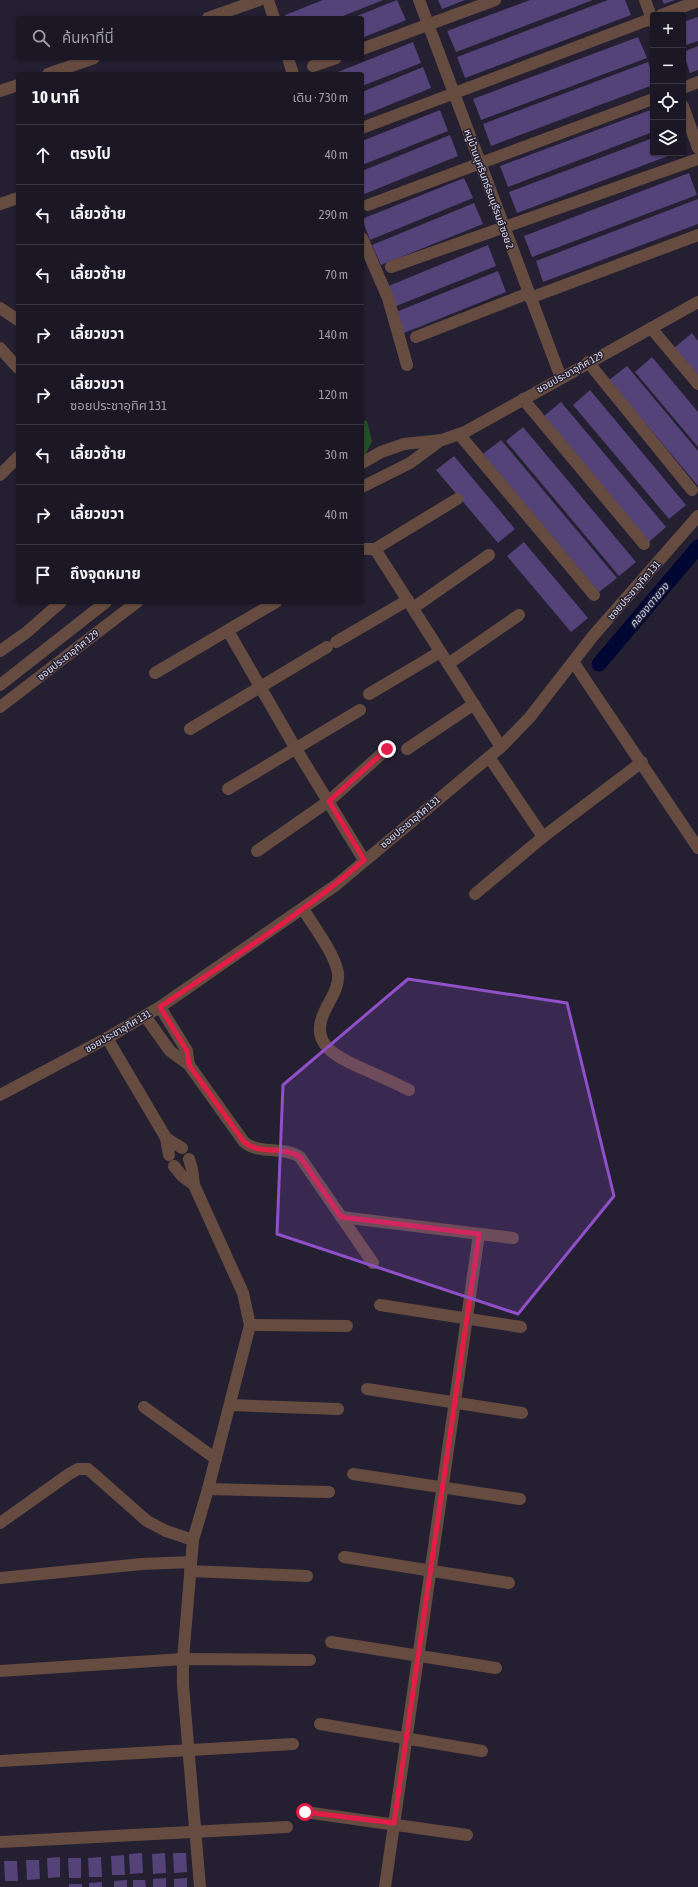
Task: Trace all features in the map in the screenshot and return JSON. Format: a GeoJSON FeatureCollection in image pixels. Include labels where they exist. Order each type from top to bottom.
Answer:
{"type":"FeatureCollection","features":[{"type":"Feature","properties":{"kind":"street"},"geometry":{"type":"LineString","coordinates":[[214,16],[259,0]]}},
{"type":"Feature","properties":{"kind":"street"},"geometry":{"type":"LineString","coordinates":[[268,0],[273,16]]}},
{"type":"Feature","properties":{"kind":"street","name":"หมู่บ้านบุศรินทร์ธนบุรีรมย์ ซอย 2"},"geometry":{"type":"LineString","coordinates":[[419,0],[561,378]]}},
{"type":"Feature","properties":{"kind":"street"},"geometry":{"type":"LineString","coordinates":[[364,48],[495,0]]}},
{"type":"Feature","properties":{"kind":"street"},"geometry":{"type":"LineString","coordinates":[[645,0],[652,12]]}},
{"type":"Feature","properties":{"kind":"street"},"geometry":{"type":"LineString","coordinates":[[670,12],[698,1]]}},
{"type":"Feature","properties":{"kind":"street"},"geometry":{"type":"LineString","coordinates":[[364,127],[650,20]]}},
{"type":"Feature","properties":{"kind":"street"},"geometry":{"type":"LineString","coordinates":[[54,72],[88,60]]}},
{"type":"Feature","properties":{"kind":"street"},"geometry":{"type":"LineString","coordinates":[[289,60],[292,72]]}},
{"type":"Feature","properties":{"kind":"street"},"geometry":{"type":"LineString","coordinates":[[313,66],[330,60]]}},
{"type":"Feature","properties":{"kind":"street"},"geometry":{"type":"LineString","coordinates":[[686,87],[698,82]]}},
{"type":"Feature","properties":{"kind":"street"},"geometry":{"type":"LineString","coordinates":[[0,91],[16,86]]}},
{"type":"Feature","properties":{"kind":"street"},"geometry":{"type":"LineString","coordinates":[[368,205],[650,100]]}},
{"type":"Feature","properties":{"kind":"street"},"geometry":{"type":"LineString","coordinates":[[686,114],[698,148]]}},
{"type":"Feature","properties":{"kind":"street"},"geometry":{"type":"LineString","coordinates":[[392,267],[698,159]]}},
{"type":"Feature","properties":{"kind":"street"},"geometry":{"type":"LineString","coordinates":[[0,204],[16,199]]}},
{"type":"Feature","properties":{"kind":"street"},"geometry":{"type":"LineString","coordinates":[[416,337],[698,235]]}},
{"type":"Feature","properties":{"kind":"street"},"geometry":{"type":"LineString","coordinates":[[364,243],[388,298],[407,365]]}},
{"type":"Feature","properties":{"kind":"street","name":"ซอยประชาอุทิศ 129"},"geometry":{"type":"LineString","coordinates":[[364,462],[381,452],[404,444],[442,440],[459,434],[698,302]]}},
{"type":"Feature","properties":{"kind":"street"},"geometry":{"type":"LineString","coordinates":[[1,309],[16,319]]}},
{"type":"Feature","properties":{"kind":"street"},"geometry":{"type":"LineString","coordinates":[[651,328],[698,384]]}},
{"type":"Feature","properties":{"kind":"street"},"geometry":{"type":"LineString","coordinates":[[0,348],[16,366]]}},
{"type":"Feature","properties":{"kind":"street"},"geometry":{"type":"LineString","coordinates":[[588,362],[692,490]]}},
{"type":"Feature","properties":{"kind":"street"},"geometry":{"type":"LineString","coordinates":[[523,399],[644,544]]}},
{"type":"Feature","properties":{"kind":"street"},"geometry":{"type":"LineString","coordinates":[[459,434],[594,595]]}},
{"type":"Feature","properties":{"kind":"street","name":"ซอยประชาอุทิศ 129"},"geometry":{"type":"LineString","coordinates":[[364,485],[410,463],[442,440]]}},
{"type":"Feature","properties":{"kind":"street"},"geometry":{"type":"LineString","coordinates":[[0,475],[16,459]]}},
{"type":"Feature","properties":{"kind":"street"},"geometry":{"type":"LineString","coordinates":[[364,549],[375,549],[457,499]]}},
{"type":"Feature","properties":{"kind":"street","name":"ซอยประชาอุทิศ 131"},"geometry":{"type":"LineString","coordinates":[[0,1096],[107,1038],[160,1007],[336,885],[364,860],[501,747],[530,717],[593,636],[698,516]]}},
{"type":"Feature","properties":{"kind":"street"},"geometry":{"type":"LineString","coordinates":[[375,549],[501,747]]}},
{"type":"Feature","properties":{"kind":"street"},"geometry":{"type":"LineString","coordinates":[[190,729],[332,645],[410,604],[488,555]]}},
{"type":"Feature","properties":{"kind":"street"},"geometry":{"type":"LineString","coordinates":[[0,651],[27,632],[59,604]]}},
{"type":"Feature","properties":{"kind":"street","name":"ซอยประชาอุทิศ 129"},"geometry":{"type":"LineString","coordinates":[[0,685],[103,604]]}},
{"type":"Feature","properties":{"kind":"street","name":"ซอยประชาอุทิศ 129"},"geometry":{"type":"LineString","coordinates":[[0,707],[134,604]]}},
{"type":"Feature","properties":{"kind":"street"},"geometry":{"type":"LineString","coordinates":[[155,673],[273,604]]}},
{"type":"Feature","properties":{"kind":"street"},"geometry":{"type":"LineString","coordinates":[[448,664],[519,615]]}},
{"type":"Feature","properties":{"kind":"street"},"geometry":{"type":"LineString","coordinates":[[228,631],[259,687],[364,860]]}},
{"type":"Feature","properties":{"kind":"street"},"geometry":{"type":"LineString","coordinates":[[369,694],[440,652]]}},
{"type":"Feature","properties":{"kind":"street"},"geometry":{"type":"LineString","coordinates":[[574,662],[698,848]]}},
{"type":"Feature","properties":{"kind":"street"},"geometry":{"type":"LineString","coordinates":[[407,749],[474,704]]}},
{"type":"Feature","properties":{"kind":"street"},"geometry":{"type":"LineString","coordinates":[[228,789],[360,710]]}},
{"type":"Feature","properties":{"kind":"street"},"geometry":{"type":"LineString","coordinates":[[257,851],[329,801],[387,749]]}},
{"type":"Feature","properties":{"kind":"street"},"geometry":{"type":"LineString","coordinates":[[489,757],[543,837]]}},
{"type":"Feature","properties":{"kind":"street"},"geometry":{"type":"LineString","coordinates":[[475,894],[543,837],[642,762]]}},
{"type":"Feature","properties":{"kind":"street"},"geometry":{"type":"LineString","coordinates":[[303,909],[334,961],[338,974],[337,986],[319,1026],[320,1034],[324,1042],[331,1052],[342,1059],[409,1090]]}},
{"type":"Feature","properties":{"kind":"street"},"geometry":{"type":"LineString","coordinates":[[160,1007],[187,1051],[189,1065]]}},
{"type":"Feature","properties":{"kind":"street"},"geometry":{"type":"LineString","coordinates":[[145,1016],[170,1051],[189,1065],[244,1142],[250,1148],[294,1152],[300,1157],[373,1263]]}},
{"type":"Feature","properties":{"kind":"street"},"geometry":{"type":"LineString","coordinates":[[107,1038],[166,1138],[169,1155]]}},
{"type":"Feature","properties":{"kind":"street"},"geometry":{"type":"LineString","coordinates":[[166,1138],[182,1148]]}},
{"type":"Feature","properties":{"kind":"street"},"geometry":{"type":"LineString","coordinates":[[189,1159],[194,1185],[243,1292],[248,1309],[250,1325],[216,1459],[193,1540],[190,1566],[183,1658],[183,1685],[200,1887]]}},
{"type":"Feature","properties":{"kind":"street"},"geometry":{"type":"LineString","coordinates":[[174,1166],[182,1176],[194,1185]]}},
{"type":"Feature","properties":{"kind":"street"},"geometry":{"type":"LineString","coordinates":[[341,1217],[513,1238]]}},
{"type":"Feature","properties":{"kind":"street"},"geometry":{"type":"LineString","coordinates":[[385,1887],[479,1234]]}},
{"type":"Feature","properties":{"kind":"street"},"geometry":{"type":"LineString","coordinates":[[380,1305],[521,1327]]}},
{"type":"Feature","properties":{"kind":"street"},"geometry":{"type":"LineString","coordinates":[[250,1325],[347,1326]]}},
{"type":"Feature","properties":{"kind":"street"},"geometry":{"type":"LineString","coordinates":[[367,1389],[522,1413]]}},
{"type":"Feature","properties":{"kind":"street"},"geometry":{"type":"LineString","coordinates":[[230,1405],[338,1409]]}},
{"type":"Feature","properties":{"kind":"street"},"geometry":{"type":"LineString","coordinates":[[144,1407],[216,1459]]}},
{"type":"Feature","properties":{"kind":"street"},"geometry":{"type":"LineString","coordinates":[[0,1523],[69,1474],[78,1469],[88,1469],[147,1522],[166,1531],[193,1540]]}},
{"type":"Feature","properties":{"kind":"street"},"geometry":{"type":"LineString","coordinates":[[353,1474],[520,1499]]}},
{"type":"Feature","properties":{"kind":"street"},"geometry":{"type":"LineString","coordinates":[[208,1489],[329,1492]]}},
{"type":"Feature","properties":{"kind":"street"},"geometry":{"type":"LineString","coordinates":[[344,1557],[509,1583]]}},
{"type":"Feature","properties":{"kind":"street"},"geometry":{"type":"LineString","coordinates":[[0,1578],[142,1564],[190,1566],[307,1576]]}},
{"type":"Feature","properties":{"kind":"street"},"geometry":{"type":"LineString","coordinates":[[331,1642],[496,1668]]}},
{"type":"Feature","properties":{"kind":"street"},"geometry":{"type":"LineString","coordinates":[[0,1671],[183,1658],[310,1660]]}},
{"type":"Feature","properties":{"kind":"street"},"geometry":{"type":"LineString","coordinates":[[320,1724],[482,1751]]}},
{"type":"Feature","properties":{"kind":"street"},"geometry":{"type":"LineString","coordinates":[[0,1761],[293,1744]]}},
{"type":"Feature","properties":{"kind":"street"},"geometry":{"type":"LineString","coordinates":[[305,1812],[394,1823],[467,1835]]}},
{"type":"Feature","properties":{"kind":"street"},"geometry":{"type":"LineString","coordinates":[[0,1842],[287,1827]]}},
{"type":"Feature","properties":{"kind":"highlighted area"},"geometry":{"type":"Polygon","coordinates":[[[408,979],[567,1003],[614,1196],[518,1314],[277,1234],[283,1085],[408,979]]]}},
{"type":"Feature","properties":{"kind":"green space"},"geometry":{"type":"Polygon","coordinates":[[[364,420],[367,421],[372,441],[365,456],[364,420]]]}},
{"type":"Feature","properties":{"kind":"building"},"geometry":{"type":"Polygon","coordinates":[[[323,0],[383,0],[343,16],[285,15],[323,0]]]}},
{"type":"Feature","properties":{"kind":"building"},"geometry":{"type":"Polygon","coordinates":[[[397,0],[406,20],[364,37],[364,16],[357,16],[397,0]]]}},
{"type":"Feature","properties":{"kind":"building"},"geometry":{"type":"Polygon","coordinates":[[[438,0],[465,0],[442,9],[438,0]]]}},
{"type":"Feature","properties":{"kind":"building"},"geometry":{"type":"Polygon","coordinates":[[[530,0],[593,0],[456,52],[447,31],[530,0]]]}},
{"type":"Feature","properties":{"kind":"building"},"geometry":{"type":"Polygon","coordinates":[[[608,0],[625,0],[631,15],[465,78],[457,57],[608,0]]]}},
{"type":"Feature","properties":{"kind":"building"},"geometry":{"type":"Polygon","coordinates":[[[662,0],[675,0],[664,4],[662,0]]]}},
{"type":"Feature","properties":{"kind":"building"},"geometry":{"type":"Polygon","coordinates":[[[698,17],[698,41],[686,45],[686,21],[698,17]]]}},
{"type":"Feature","properties":{"kind":"building"},"geometry":{"type":"Polygon","coordinates":[[[638,37],[647,58],[481,120],[473,99],[638,37]]]}},
{"type":"Feature","properties":{"kind":"building"},"geometry":{"type":"Polygon","coordinates":[[[413,42],[421,63],[364,85],[364,72],[338,72],[413,42]]]}},
{"type":"Feature","properties":{"kind":"building"},"geometry":{"type":"Polygon","coordinates":[[[698,46],[698,70],[690,73],[686,61],[686,51],[698,46]]]}},
{"type":"Feature","properties":{"kind":"building"},"geometry":{"type":"Polygon","coordinates":[[[648,62],[650,67],[650,86],[491,146],[483,124],[648,62]]]}},
{"type":"Feature","properties":{"kind":"building"},"geometry":{"type":"Polygon","coordinates":[[[423,67],[431,88],[364,115],[364,91],[423,67]]]}},
{"type":"Feature","properties":{"kind":"building"},"geometry":{"type":"Polygon","coordinates":[[[440,110],[448,131],[364,164],[364,140],[440,110]]]}},
{"type":"Feature","properties":{"kind":"building"},"geometry":{"type":"Polygon","coordinates":[[[650,110],[650,133],[508,187],[500,166],[650,110]]]}},
{"type":"Feature","properties":{"kind":"building"},"geometry":{"type":"Polygon","coordinates":[[[450,135],[458,156],[364,194],[364,170],[450,135]]]}},
{"type":"Feature","properties":{"kind":"building"},"geometry":{"type":"Polygon","coordinates":[[[650,139],[650,156],[668,156],[517,213],[509,192],[650,139]]]}},
{"type":"Feature","properties":{"kind":"building"},"geometry":{"type":"Polygon","coordinates":[[[689,173],[697,195],[532,257],[524,236],[689,173]]]}},
{"type":"Feature","properties":{"kind":"building"},"geometry":{"type":"Polygon","coordinates":[[[464,178],[473,198],[370,240],[364,224],[364,218],[464,178]]]}},
{"type":"Feature","properties":{"kind":"building"},"geometry":{"type":"Polygon","coordinates":[[[698,199],[698,224],[543,282],[536,261],[698,199]]]}},
{"type":"Feature","properties":{"kind":"building"},"geometry":{"type":"Polygon","coordinates":[[[474,203],[483,224],[381,265],[372,245],[474,203]]]}},
{"type":"Feature","properties":{"kind":"building"},"geometry":{"type":"Polygon","coordinates":[[[488,245],[496,266],[394,307],[386,287],[488,245]]]}},
{"type":"Feature","properties":{"kind":"building"},"geometry":{"type":"Polygon","coordinates":[[[498,271],[506,292],[404,333],[396,312],[498,271]]]}},
{"type":"Feature","properties":{"kind":"building"},"geometry":{"type":"Polygon","coordinates":[[[692,333],[698,341],[698,376],[674,348],[692,333]]]}},
{"type":"Feature","properties":{"kind":"building"},"geometry":{"type":"Polygon","coordinates":[[[652,357],[698,412],[698,447],[635,372],[652,357]]]}},
{"type":"Feature","properties":{"kind":"building"},"geometry":{"type":"Polygon","coordinates":[[[627,366],[698,451],[698,486],[609,380],[627,366]]]}},
{"type":"Feature","properties":{"kind":"building"},"geometry":{"type":"Polygon","coordinates":[[[590,390],[686,505],[669,519],[573,405],[590,390]]]}},
{"type":"Feature","properties":{"kind":"building"},"geometry":{"type":"Polygon","coordinates":[[[561,402],[666,527],[649,542],[544,416],[561,402]]]}},
{"type":"Feature","properties":{"kind":"building"},"geometry":{"type":"Polygon","coordinates":[[[523,427],[636,562],[619,576],[506,441],[523,427]]]}},
{"type":"Feature","properties":{"kind":"building"},"geometry":{"type":"Polygon","coordinates":[[[501,440],[617,578],[599,592],[483,454],[501,440]]]}},
{"type":"Feature","properties":{"kind":"building"},"geometry":{"type":"Polygon","coordinates":[[[454,456],[515,529],[498,543],[436,470],[454,456]]]}},
{"type":"Feature","properties":{"kind":"building"},"geometry":{"type":"Polygon","coordinates":[[[524,542],[588,618],[571,632],[507,556],[524,542]]]}},
{"type":"Feature","properties":{"kind":"building"},"geometry":{"type":"Polygon","coordinates":[[[142,1853],[143,1873],[130,1874],[129,1854],[142,1853]]]}},
{"type":"Feature","properties":{"kind":"building"},"geometry":{"type":"Polygon","coordinates":[[[165,1853],[166,1873],[153,1874],[152,1854],[165,1853]]]}},
{"type":"Feature","properties":{"kind":"building"},"geometry":{"type":"Polygon","coordinates":[[[173,1853],[186,1853],[187,1872],[174,1873],[173,1853]]]}},
{"type":"Feature","properties":{"kind":"building"},"geometry":{"type":"Polygon","coordinates":[[[124,1855],[125,1875],[112,1875],[111,1856],[124,1855]]]}},
{"type":"Feature","properties":{"kind":"building"},"geometry":{"type":"Polygon","coordinates":[[[60,1857],[60,1877],[48,1878],[47,1858],[60,1857]]]}},
{"type":"Feature","properties":{"kind":"building"},"geometry":{"type":"Polygon","coordinates":[[[101,1857],[102,1877],[89,1877],[88,1858],[101,1857]]]}},
{"type":"Feature","properties":{"kind":"building"},"geometry":{"type":"Polygon","coordinates":[[[68,1858],[81,1858],[81,1878],[69,1878],[68,1858]]]}},
{"type":"Feature","properties":{"kind":"building"},"geometry":{"type":"Polygon","coordinates":[[[26,1860],[39,1860],[40,1879],[27,1880],[26,1860]]]}},
{"type":"Feature","properties":{"kind":"building"},"geometry":{"type":"Polygon","coordinates":[[[4,1861],[17,1861],[18,1881],[5,1881],[4,1861]]]}},
{"type":"Feature","properties":{"kind":"building"},"geometry":{"type":"Polygon","coordinates":[[[166,1878],[166,1887],[153,1887],[153,1879],[166,1878]]]}},
{"type":"Feature","properties":{"kind":"building"},"geometry":{"type":"Polygon","coordinates":[[[187,1878],[187,1887],[174,1887],[174,1879],[187,1878]]]}},
{"type":"Feature","properties":{"kind":"building"},"geometry":{"type":"Polygon","coordinates":[[[127,1880],[127,1887],[114,1887],[114,1881],[127,1880]]]}},
{"type":"Feature","properties":{"kind":"building"},"geometry":{"type":"Polygon","coordinates":[[[133,1880],[145,1880],[146,1887],[133,1887],[133,1880]]]}},
{"type":"Feature","properties":{"kind":"building"},"geometry":{"type":"Polygon","coordinates":[[[102,1882],[102,1887],[89,1887],[89,1883],[102,1882]]]}},
{"type":"Feature","properties":{"kind":"building"},"geometry":{"type":"Polygon","coordinates":[[[69,1884],[82,1884],[82,1887],[69,1887],[69,1884]]]}},
{"type":"Feature","properties":{"kind":"waterway","name":"คลองตายวง"},"geometry":{"type":"LineString","coordinates":[[599,664],[698,547]]}},
{"type":"Feature","properties":{"kind":"route"},"geometry":{"type":"LineString","coordinates":[[305,1812],[394,1823],[479,1234],[341,1217],[307,1166],[294,1152],[250,1148],[244,1142],[189,1065],[187,1051],[160,1007],[303,909],[336,885],[364,860],[329,801],[387,749]]}}]}
